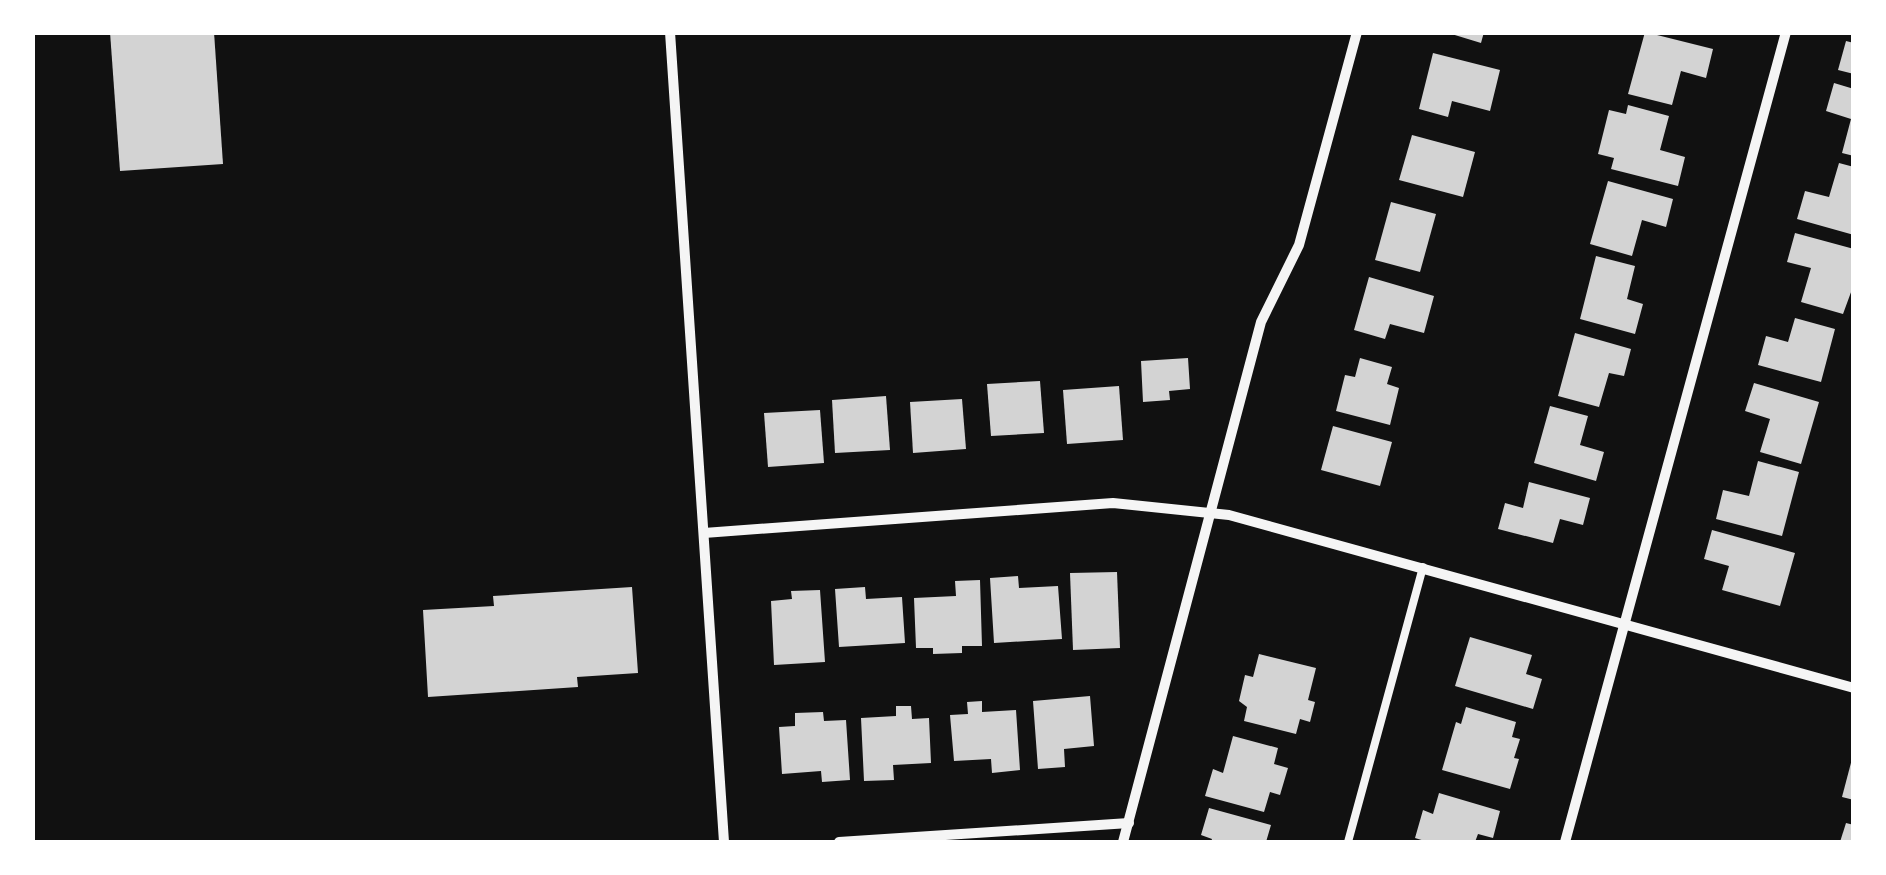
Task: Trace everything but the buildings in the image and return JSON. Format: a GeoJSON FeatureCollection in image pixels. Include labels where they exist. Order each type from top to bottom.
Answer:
{"type":"FeatureCollection","features":[{"type":"Feature","properties":{"kind":"street"},"geometry":{"type":"LineString","coordinates":[[670,32],[724,842]]}},
{"type":"Feature","properties":{"kind":"street"},"geometry":{"type":"LineString","coordinates":[[1123,842],[1261,322],[1298,245],[1357,32]]}},
{"type":"Feature","properties":{"kind":"street"},"geometry":{"type":"LineString","coordinates":[[1566,842],[1786,32]]}},
{"type":"Feature","properties":{"kind":"street"},"geometry":{"type":"LineString","coordinates":[[704,533],[1113,503],[1248,518],[1854,688]]}},
{"type":"Feature","properties":{"kind":"street"},"geometry":{"type":"LineString","coordinates":[[839,842],[1128,823]]}},
{"type":"Feature","properties":{"kind":"lane"},"geometry":{"type":"LineString","coordinates":[[1348,842],[1423,567]]}}]}
